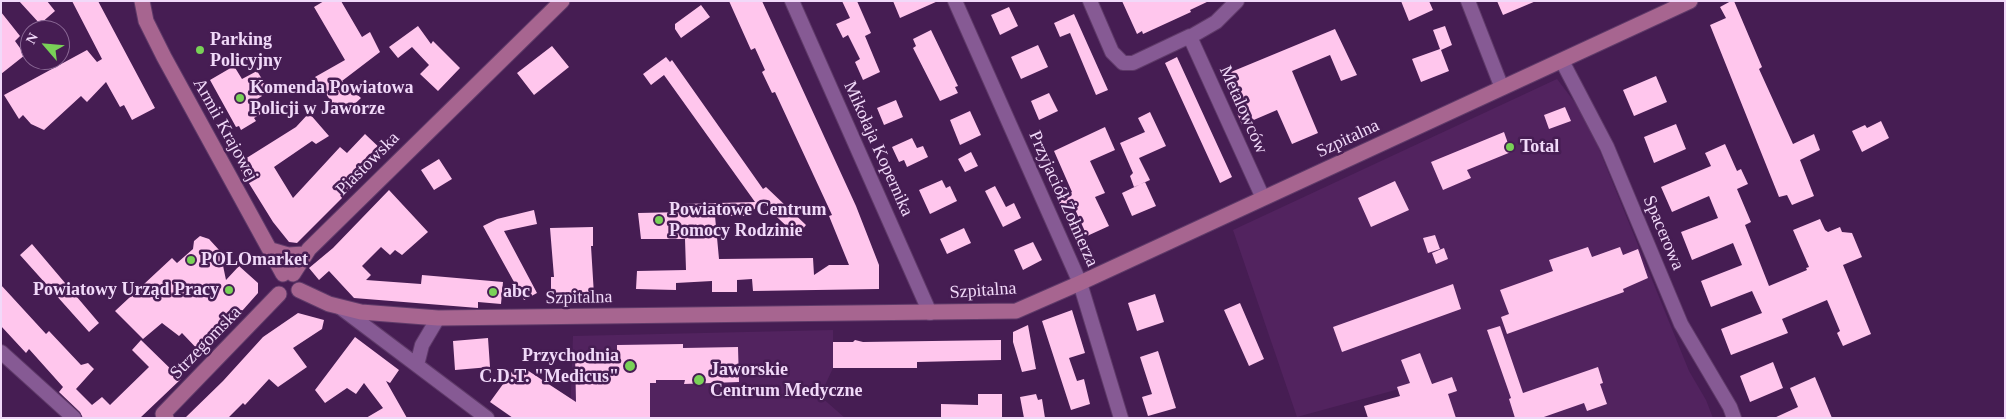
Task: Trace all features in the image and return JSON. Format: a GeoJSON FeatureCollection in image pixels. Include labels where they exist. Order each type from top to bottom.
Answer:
{"type":"FeatureCollection","features":[{"type":"Feature","properties":{"kind":"street","name":"Armii Krajowej"},"geometry":{"type":"LineString","coordinates":[[142,1],[146,21],[164,57],[271,250],[288,274]]}},
{"type":"Feature","properties":{"kind":"street","name":"Piastowska"},"geometry":{"type":"LineString","coordinates":[[288,274],[304,254],[562,1]]}},
{"type":"Feature","properties":{"kind":"street","name":"Mikołaja Kopernika"},"geometry":{"type":"LineString","coordinates":[[792,1],[930,313]]}},
{"type":"Feature","properties":{"kind":"street","name":"Przyjaciół Żołnierza"},"geometry":{"type":"LineString","coordinates":[[955,1],[1080,283],[1121,418]]}},
{"type":"Feature","properties":{"kind":"street"},"geometry":{"type":"LineString","coordinates":[[1090,1],[1112,52],[1124,63],[1133,62],[1216,22],[1237,1]]}},
{"type":"Feature","properties":{"kind":"street"},"geometry":{"type":"LineString","coordinates":[[1468,1],[1500,80]]}},
{"type":"Feature","properties":{"kind":"street","name":"Szpitalna"},"geometry":{"type":"LineString","coordinates":[[299,290],[340,308],[361,312],[438,318],[1016,311],[1263,198],[1500,80],[1562,61],[1690,1]]}},
{"type":"Feature","properties":{"kind":"street","name":"Metalowców"},"geometry":{"type":"LineString","coordinates":[[1190,36],[1263,198]]}},
{"type":"Feature","properties":{"kind":"street","name":"Spacerowa"},"geometry":{"type":"LineString","coordinates":[[1562,61],[1607,146],[1681,324],[1730,406],[1734,418]]}},
{"type":"Feature","properties":{"kind":"street"},"geometry":{"type":"LineString","coordinates":[[271,250],[288,255],[304,254]]}},
{"type":"Feature","properties":{"kind":"street"},"geometry":{"type":"LineString","coordinates":[[288,274],[300,281],[299,290],[288,298],[279,294],[276,281],[288,274]]}},
{"type":"Feature","properties":{"kind":"street","name":"Strzegomska"},"geometry":{"type":"LineString","coordinates":[[163,416],[279,294]]}},
{"type":"Feature","properties":{"kind":"street"},"geometry":{"type":"LineString","coordinates":[[340,308],[487,418]]}},
{"type":"Feature","properties":{"kind":"street"},"geometry":{"type":"LineString","coordinates":[[417,365],[425,338],[438,318]]}},
{"type":"Feature","properties":{"kind":"street"},"geometry":{"type":"LineString","coordinates":[[1,352],[74,418]]}},
{"type":"Feature","properties":{"kind":"shaded area"},"geometry":{"type":"Polygon","coordinates":[[[1557,79],[1586,117],[1689,371],[1706,400],[1713,418],[1422,418],[1410,386],[1297,417],[1233,230],[1557,79]]]}},
{"type":"Feature","properties":{"kind":"shaded area","name":"Jaworskie Centrum Medyczne"},"geometry":{"type":"Polygon","coordinates":[[[833,330],[833,368],[820,396],[845,418],[570,418],[573,336],[833,330]]]}},
{"type":"Feature","properties":{"kind":"building"},"geometry":{"type":"Polygon","coordinates":[[[19,1],[47,1],[55,11],[45,20],[36,20],[19,1]]]}},
{"type":"Feature","properties":{"kind":"building"},"geometry":{"type":"Polygon","coordinates":[[[72,1],[98,1],[155,108],[132,120],[124,105],[120,107],[106,82],[87,102],[81,96],[44,130],[31,124],[23,115],[19,119],[4,95],[50,70],[70,70],[70,59],[87,50],[97,62],[102,59],[72,1]]]}},
{"type":"Feature","properties":{"kind":"building"},"geometry":{"type":"Polygon","coordinates":[[[324,1],[341,1],[362,37],[370,32],[380,52],[342,81],[361,98],[345,113],[332,103],[315,77],[345,60],[314,7],[324,1]]]}},
{"type":"Feature","properties":{"kind":"building"},"geometry":{"type":"Polygon","coordinates":[[[729,1],[762,1],[856,206],[879,265],[879,289],[753,291],[752,279],[737,280],[737,292],[712,292],[712,281],[676,283],[676,290],[636,289],[637,271],[686,270],[685,239],[641,239],[638,213],[684,212],[683,204],[755,202],[664,75],[651,85],[643,74],[666,57],[670,62],[672,60],[763,189],[766,187],[806,225],[797,236],[761,202],[748,216],[715,216],[719,259],[813,258],[814,275],[829,265],[849,265],[829,216],[832,215],[775,92],[772,93],[762,72],[765,70],[755,48],[751,50],[729,1]]]}},
{"type":"Feature","properties":{"kind":"building"},"geometry":{"type":"Polygon","coordinates":[[[842,1],[857,1],[871,33],[865,36],[880,72],[863,80],[855,62],[860,59],[848,35],[843,38],[836,24],[850,18],[842,1]]]}},
{"type":"Feature","properties":{"kind":"building"},"geometry":{"type":"Polygon","coordinates":[[[893,1],[938,1],[900,18],[893,1]]]}},
{"type":"Feature","properties":{"kind":"building"},"geometry":{"type":"Polygon","coordinates":[[[1122,1],[1209,1],[1190,10],[1191,12],[1143,34],[1142,31],[1137,34],[1122,1]]]}},
{"type":"Feature","properties":{"kind":"building"},"geometry":{"type":"Polygon","coordinates":[[[1401,1],[1429,1],[1433,10],[1409,21],[1401,1]]]}},
{"type":"Feature","properties":{"kind":"building"},"geometry":{"type":"Polygon","coordinates":[[[1497,1],[1536,1],[1503,15],[1497,1]]]}},
{"type":"Feature","properties":{"kind":"building"},"geometry":{"type":"Polygon","coordinates":[[[1734,1],[1762,67],[1759,69],[1793,144],[1814,134],[1820,150],[1800,160],[1814,196],[1792,205],[1787,195],[1779,197],[1710,25],[1726,18],[1720,7],[1734,1]]]}},
{"type":"Feature","properties":{"kind":"building"},"geometry":{"type":"Polygon","coordinates":[[[701,5],[710,17],[681,38],[675,29],[675,24],[701,5]]]}},
{"type":"Feature","properties":{"kind":"building"},"geometry":{"type":"Polygon","coordinates":[[[1009,7],[1018,26],[1000,35],[991,15],[1009,7]]]}},
{"type":"Feature","properties":{"kind":"building"},"geometry":{"type":"Polygon","coordinates":[[[1,12],[20,36],[15,41],[20,48],[20,59],[1,74],[1,12]]]}},
{"type":"Feature","properties":{"kind":"building"},"geometry":{"type":"Polygon","coordinates":[[[1074,14],[1108,90],[1096,95],[1070,33],[1060,37],[1054,23],[1074,14]]]}},
{"type":"Feature","properties":{"kind":"building"},"geometry":{"type":"Polygon","coordinates":[[[418,26],[431,44],[433,41],[460,68],[438,91],[420,74],[429,65],[412,47],[398,58],[389,47],[418,26]]]}},
{"type":"Feature","properties":{"kind":"building"},"geometry":{"type":"Polygon","coordinates":[[[1445,26],[1452,45],[1441,50],[1449,71],[1421,82],[1412,59],[1440,49],[1433,30],[1445,26]]]}},
{"type":"Feature","properties":{"kind":"building"},"geometry":{"type":"Polygon","coordinates":[[[1335,29],[1357,75],[1341,81],[1330,55],[1292,71],[1318,133],[1292,144],[1277,110],[1242,125],[1237,113],[1246,109],[1231,72],[1335,29]]]}},
{"type":"Feature","properties":{"kind":"building"},"geometry":{"type":"Polygon","coordinates":[[[931,30],[958,86],[955,87],[958,93],[940,101],[913,48],[916,46],[913,39],[931,30]]]}},
{"type":"Feature","properties":{"kind":"building"},"geometry":{"type":"Polygon","coordinates":[[[1038,45],[1048,67],[1021,79],[1011,57],[1038,45]]]}},
{"type":"Feature","properties":{"kind":"building"},"geometry":{"type":"Polygon","coordinates":[[[552,46],[569,67],[534,95],[517,73],[552,46]]]}},
{"type":"Feature","properties":{"kind":"building"},"geometry":{"type":"Polygon","coordinates":[[[1177,57],[1232,177],[1220,183],[1165,63],[1177,57]]]}},
{"type":"Feature","properties":{"kind":"building","name":"Komenda Powiatowa Policji w Jaworze"},"geometry":{"type":"Polygon","coordinates":[[[234,66],[242,79],[257,71],[267,87],[259,92],[262,96],[254,101],[262,113],[254,118],[256,121],[241,130],[239,126],[236,127],[210,80],[234,66]]]}},
{"type":"Feature","properties":{"kind":"building"},"geometry":{"type":"Polygon","coordinates":[[[1656,76],[1667,102],[1634,116],[1623,90],[1656,76]]]}},
{"type":"Feature","properties":{"kind":"building"},"geometry":{"type":"Polygon","coordinates":[[[1049,93],[1058,111],[1039,120],[1031,101],[1049,93]]]}},
{"type":"Feature","properties":{"kind":"building"},"geometry":{"type":"Polygon","coordinates":[[[896,100],[903,117],[884,125],[877,108],[896,100]]]}},
{"type":"Feature","properties":{"kind":"building"},"geometry":{"type":"Polygon","coordinates":[[[1565,107],[1571,121],[1549,129],[1544,115],[1565,107]]]}},
{"type":"Feature","properties":{"kind":"building"},"geometry":{"type":"Polygon","coordinates":[[[970,111],[981,135],[960,145],[950,120],[970,111]]]}},
{"type":"Feature","properties":{"kind":"building"},"geometry":{"type":"Polygon","coordinates":[[[1150,112],[1166,146],[1139,158],[1150,180],[1134,187],[1130,176],[1133,173],[1120,143],[1145,132],[1138,118],[1150,112]]]}},
{"type":"Feature","properties":{"kind":"building"},"geometry":{"type":"Polygon","coordinates":[[[309,113],[329,136],[316,144],[312,141],[274,167],[293,198],[340,147],[347,153],[365,134],[383,151],[360,176],[362,178],[297,243],[289,242],[273,222],[237,164],[296,127],[309,113]]]}},
{"type":"Feature","properties":{"kind":"building"},"geometry":{"type":"Polygon","coordinates":[[[1881,121],[1889,138],[1862,152],[1852,131],[1865,125],[1867,128],[1881,121]]]}},
{"type":"Feature","properties":{"kind":"building"},"geometry":{"type":"Polygon","coordinates":[[[1676,124],[1686,149],[1654,163],[1644,137],[1676,124]]]}},
{"type":"Feature","properties":{"kind":"building"},"geometry":{"type":"Polygon","coordinates":[[[1105,127],[1115,150],[1090,161],[1105,193],[1095,197],[1109,226],[1087,236],[1074,207],[1063,212],[1057,199],[1072,192],[1054,151],[1105,127]]]}},
{"type":"Feature","properties":{"kind":"building"},"geometry":{"type":"Polygon","coordinates":[[[1504,132],[1511,152],[1467,170],[1471,178],[1443,190],[1431,162],[1504,132]]]}},
{"type":"Feature","properties":{"kind":"building"},"geometry":{"type":"Polygon","coordinates":[[[912,138],[917,148],[923,146],[928,157],[907,167],[904,160],[899,162],[892,147],[912,138]]]}},
{"type":"Feature","properties":{"kind":"building"},"geometry":{"type":"Polygon","coordinates":[[[1725,144],[1737,171],[1741,169],[1748,184],[1737,189],[1751,222],[1745,225],[1769,286],[1807,270],[1806,268],[1809,267],[1793,230],[1820,219],[1825,230],[1828,232],[1840,227],[1842,232],[1852,233],[1862,257],[1843,265],[1871,334],[1843,346],[1837,333],[1840,331],[1827,300],[1782,319],[1788,333],[1731,355],[1721,329],[1762,313],[1752,291],[1711,307],[1701,281],[1742,265],[1733,243],[1692,260],[1681,232],[1718,218],[1709,196],[1672,212],[1661,187],[1711,166],[1705,153],[1725,144]]]}},
{"type":"Feature","properties":{"kind":"building"},"geometry":{"type":"Polygon","coordinates":[[[971,152],[978,166],[965,172],[958,159],[971,152]]]}},
{"type":"Feature","properties":{"kind":"building"},"geometry":{"type":"Polygon","coordinates":[[[439,159],[452,179],[434,190],[421,170],[439,159]]]}},
{"type":"Feature","properties":{"kind":"building"},"geometry":{"type":"Polygon","coordinates":[[[942,180],[946,188],[950,186],[957,201],[930,214],[919,190],[942,180]]]}},
{"type":"Feature","properties":{"kind":"building"},"geometry":{"type":"Polygon","coordinates":[[[1395,181],[1409,210],[1371,227],[1358,198],[1395,181]]]}},
{"type":"Feature","properties":{"kind":"building"},"geometry":{"type":"Polygon","coordinates":[[[1145,182],[1156,206],[1132,216],[1122,193],[1145,182]]]}},
{"type":"Feature","properties":{"kind":"building"},"geometry":{"type":"Polygon","coordinates":[[[995,186],[1006,207],[1014,203],[1021,218],[1003,227],[985,191],[995,186]]]}},
{"type":"Feature","properties":{"kind":"building"},"geometry":{"type":"Polygon","coordinates":[[[389,190],[428,232],[402,255],[395,250],[390,255],[381,247],[362,266],[371,275],[366,280],[421,284],[422,275],[503,282],[501,304],[478,302],[478,308],[354,298],[329,271],[319,280],[309,268],[333,248],[389,190]]]}},
{"type":"Feature","properties":{"kind":"building"},"geometry":{"type":"Polygon","coordinates":[[[534,210],[537,224],[504,231],[537,293],[524,300],[483,226],[497,219],[534,210]]]}},
{"type":"Feature","properties":{"kind":"building"},"geometry":{"type":"Polygon","coordinates":[[[593,227],[593,246],[591,246],[594,295],[551,295],[551,277],[554,277],[550,228],[593,227]]]}},
{"type":"Feature","properties":{"kind":"building"},"geometry":{"type":"Polygon","coordinates":[[[964,228],[971,243],[947,254],[940,239],[964,228]]]}},
{"type":"Feature","properties":{"kind":"building"},"geometry":{"type":"Polygon","coordinates":[[[1435,235],[1440,249],[1428,253],[1423,238],[1435,235]]]}},
{"type":"Feature","properties":{"kind":"building"},"geometry":{"type":"Polygon","coordinates":[[[200,236],[209,239],[220,251],[226,280],[239,266],[258,283],[258,293],[203,355],[182,333],[179,336],[162,323],[143,339],[115,311],[172,258],[177,263],[193,249],[194,241],[200,236]]]}},
{"type":"Feature","properties":{"kind":"building"},"geometry":{"type":"Polygon","coordinates":[[[1033,242],[1042,260],[1023,270],[1014,250],[1033,242]]]}},
{"type":"Feature","properties":{"kind":"building"},"geometry":{"type":"Polygon","coordinates":[[[32,244],[99,323],[89,332],[20,255],[32,244]]]}},
{"type":"Feature","properties":{"kind":"building"},"geometry":{"type":"Polygon","coordinates":[[[1588,247],[1592,257],[1620,247],[1623,255],[1638,249],[1648,278],[1623,289],[1624,292],[1507,334],[1501,317],[1509,314],[1500,290],[1553,271],[1549,260],[1588,247]]]}},
{"type":"Feature","properties":{"kind":"building"},"geometry":{"type":"Polygon","coordinates":[[[1444,248],[1448,259],[1436,264],[1432,253],[1444,248]]]}},
{"type":"Feature","properties":{"kind":"building"},"geometry":{"type":"Polygon","coordinates":[[[1453,284],[1461,309],[1342,352],[1333,327],[1453,284]]]}},
{"type":"Feature","properties":{"kind":"building"},"geometry":{"type":"Polygon","coordinates":[[[1,285],[46,334],[49,331],[81,365],[88,363],[94,369],[76,389],[92,405],[102,397],[110,405],[149,367],[132,350],[141,340],[181,379],[140,418],[83,418],[80,412],[59,392],[63,387],[29,349],[26,353],[1,326],[1,285]]]}},
{"type":"Feature","properties":{"kind":"building"},"geometry":{"type":"Polygon","coordinates":[[[1155,294],[1164,322],[1137,331],[1128,303],[1155,294]]]}},
{"type":"Feature","properties":{"kind":"building"},"geometry":{"type":"Polygon","coordinates":[[[1240,303],[1264,359],[1249,366],[1224,310],[1240,303]]]}},
{"type":"Feature","properties":{"kind":"building"},"geometry":{"type":"Polygon","coordinates":[[[1072,310],[1085,353],[1069,358],[1077,381],[1084,379],[1090,404],[1071,410],[1042,321],[1072,310]]]}},
{"type":"Feature","properties":{"kind":"building"},"geometry":{"type":"Polygon","coordinates":[[[298,313],[324,320],[322,329],[293,348],[307,367],[278,387],[269,379],[245,405],[243,403],[228,418],[185,418],[223,381],[263,337],[298,313]]]}},
{"type":"Feature","properties":{"kind":"building"},"geometry":{"type":"Polygon","coordinates":[[[1028,325],[1036,369],[1022,372],[1013,342],[1013,332],[1028,325]]]}},
{"type":"Feature","properties":{"kind":"building"},"geometry":{"type":"Polygon","coordinates":[[[1500,326],[1523,393],[1598,367],[1603,383],[1600,384],[1607,404],[1587,411],[1584,403],[1541,418],[1515,418],[1509,399],[1511,398],[1487,330],[1500,326]]]}},
{"type":"Feature","properties":{"kind":"building"},"geometry":{"type":"Polygon","coordinates":[[[355,337],[399,370],[390,383],[386,381],[407,418],[366,418],[383,408],[364,383],[356,394],[347,388],[325,403],[315,390],[355,337]]]}},
{"type":"Feature","properties":{"kind":"building"},"geometry":{"type":"Polygon","coordinates":[[[488,338],[490,367],[455,370],[453,341],[488,338]]]}},
{"type":"Feature","properties":{"kind":"building"},"geometry":{"type":"Polygon","coordinates":[[[855,340],[863,342],[1001,340],[1001,360],[917,362],[917,368],[833,368],[833,342],[853,342],[855,340]]]}},
{"type":"Feature","properties":{"kind":"building"},"geometry":{"type":"Polygon","coordinates":[[[683,344],[683,348],[738,347],[739,382],[684,384],[685,380],[656,380],[656,383],[650,383],[650,418],[513,418],[490,402],[514,369],[520,373],[524,368],[576,402],[575,352],[617,351],[617,345],[683,344]]]}},
{"type":"Feature","properties":{"kind":"building"},"geometry":{"type":"Polygon","coordinates":[[[1158,351],[1176,408],[1148,416],[1142,397],[1152,394],[1140,357],[1158,351]]]}},
{"type":"Feature","properties":{"kind":"building"},"geometry":{"type":"Polygon","coordinates":[[[1420,353],[1432,384],[1452,377],[1457,391],[1448,394],[1456,418],[1368,418],[1364,406],[1400,396],[1397,387],[1410,383],[1401,360],[1420,353]]]}},
{"type":"Feature","properties":{"kind":"building"},"geometry":{"type":"Polygon","coordinates":[[[1773,362],[1783,388],[1750,402],[1740,376],[1773,362]]]}},
{"type":"Feature","properties":{"kind":"building"},"geometry":{"type":"Polygon","coordinates":[[[1815,377],[1832,418],[1774,418],[1798,407],[1790,388],[1815,377]]]}},
{"type":"Feature","properties":{"kind":"building"},"geometry":{"type":"Polygon","coordinates":[[[978,394],[1002,394],[1002,418],[941,418],[941,404],[978,405],[978,394]]]}},
{"type":"Feature","properties":{"kind":"building"},"geometry":{"type":"Polygon","coordinates":[[[1036,394],[1038,400],[1042,399],[1045,418],[1024,418],[1020,397],[1036,394]]]}},
{"type":"Feature","properties":{"kind":"place","name":"Parking Policyjny"},"geometry":{"type":"Point","coordinates":[200,50]}},
{"type":"Feature","properties":{"kind":"place","name":"Komenda Powiatowa Policji w Jaworze"},"geometry":{"type":"Point","coordinates":[240,98]}},
{"type":"Feature","properties":{"kind":"place","name":"Total"},"geometry":{"type":"Point","coordinates":[1510,147]}},
{"type":"Feature","properties":{"kind":"place","name":"Powiatowe Centrum Pomocy Rodzinie"},"geometry":{"type":"Point","coordinates":[659,220]}},
{"type":"Feature","properties":{"kind":"place","name":"POLOmarket"},"geometry":{"type":"Point","coordinates":[191,260]}},
{"type":"Feature","properties":{"kind":"place","name":"Powiatowy Urząd Pracy"},"geometry":{"type":"Point","coordinates":[229,290]}},
{"type":"Feature","properties":{"kind":"place","name":"abc"},"geometry":{"type":"Point","coordinates":[493,292]}},
{"type":"Feature","properties":{"kind":"place","name":"Przychodnia C.D.T. \"Medicus\""},"geometry":{"type":"Point","coordinates":[630,366]}},
{"type":"Feature","properties":{"kind":"place","name":"Jaworskie Centrum Medyczne"},"geometry":{"type":"Point","coordinates":[699,380]}}]}
